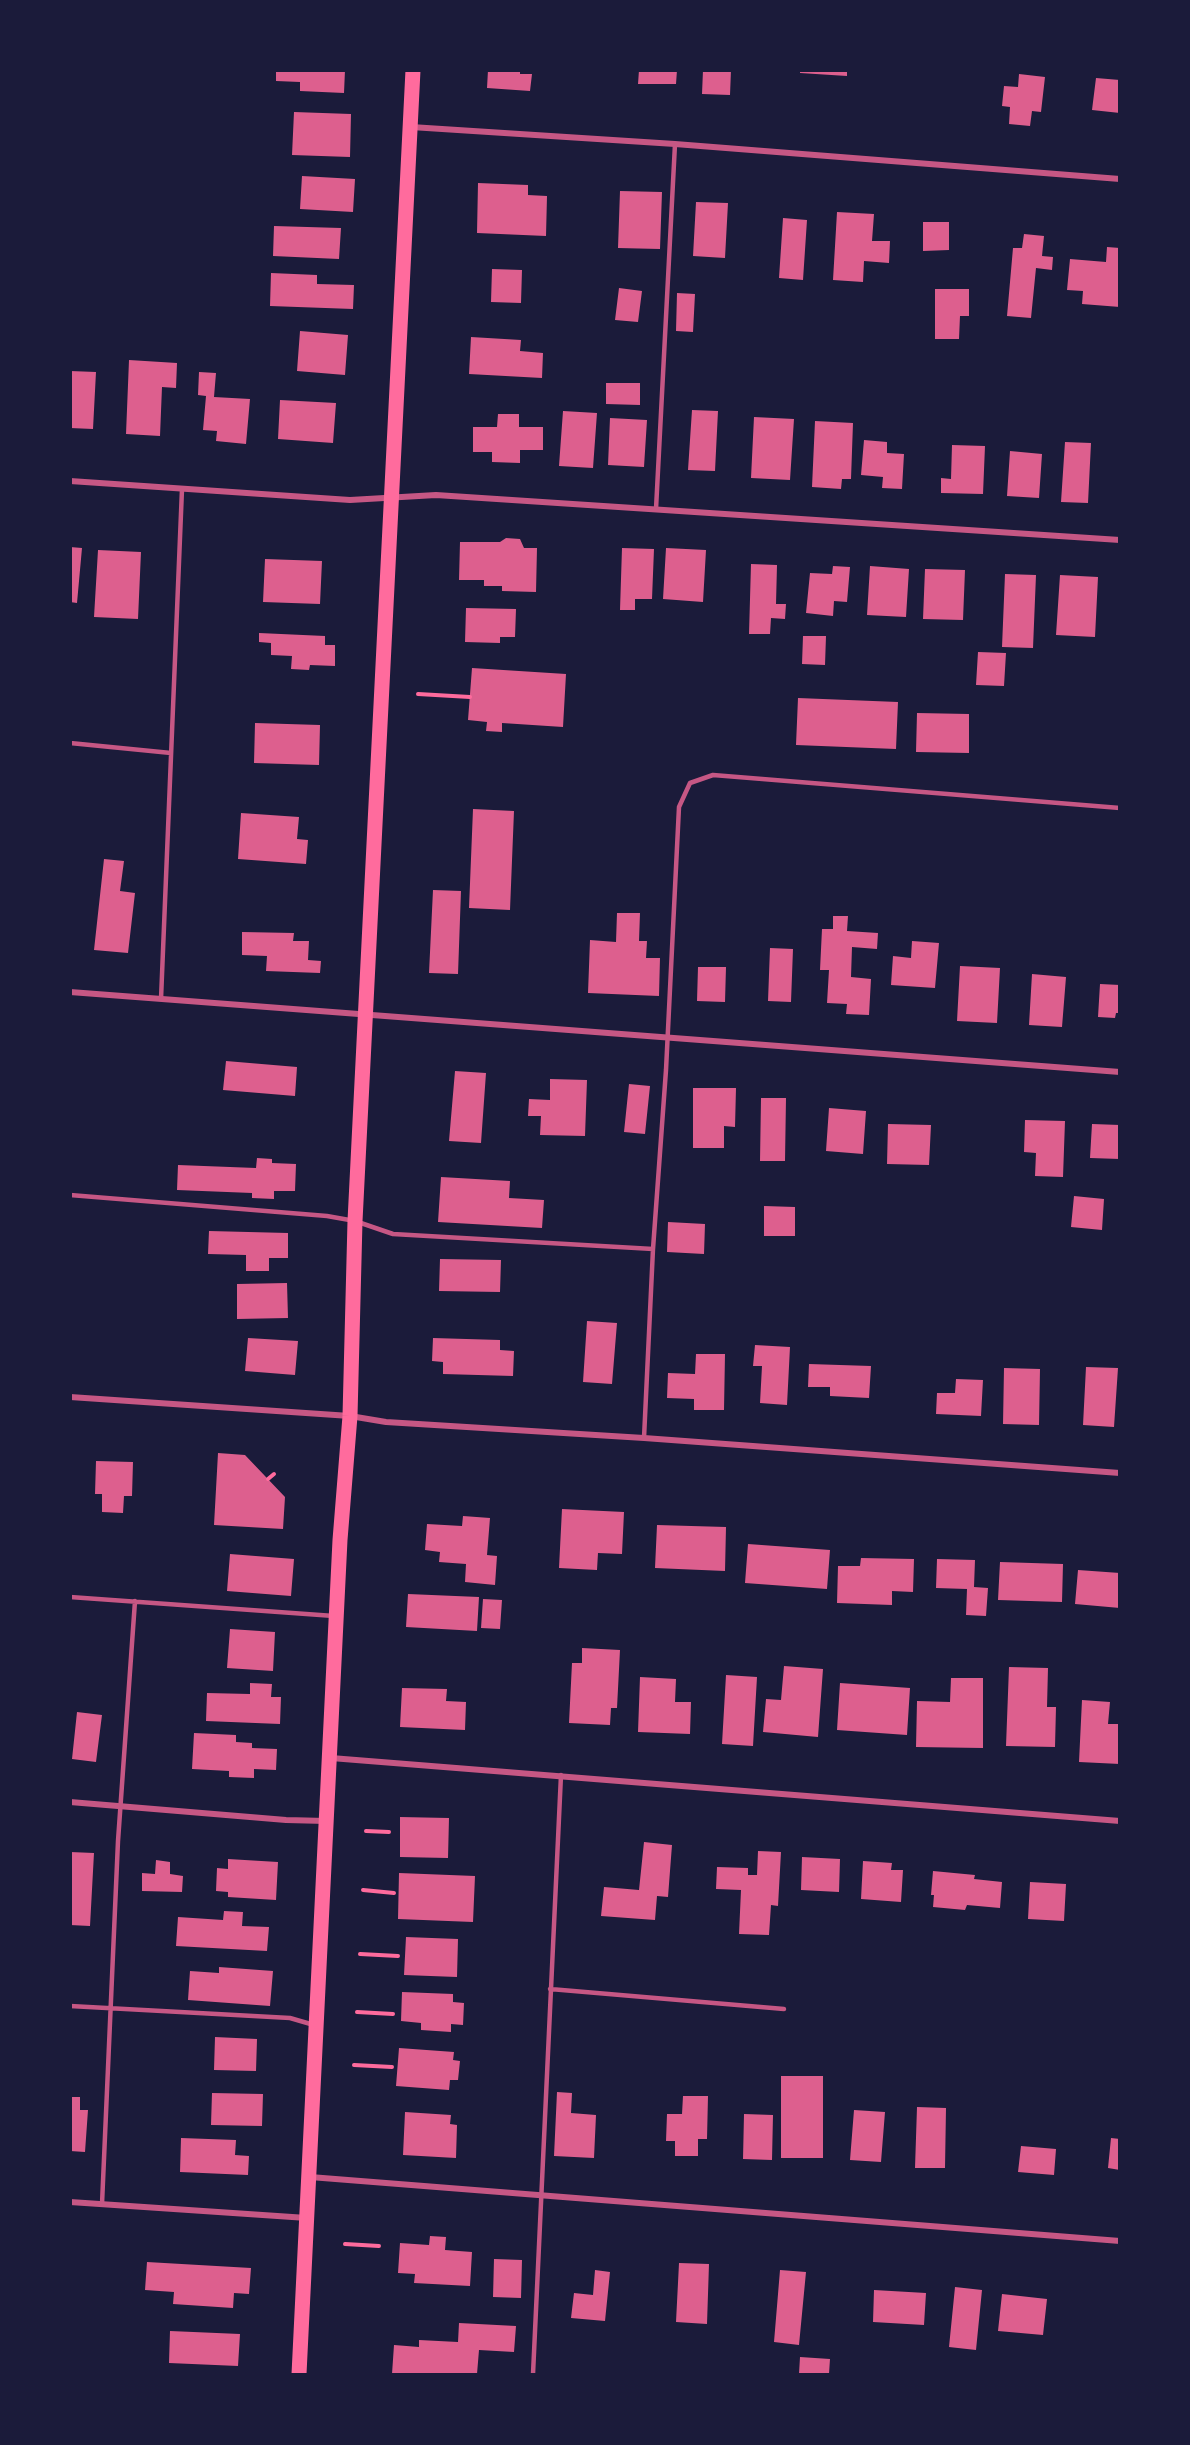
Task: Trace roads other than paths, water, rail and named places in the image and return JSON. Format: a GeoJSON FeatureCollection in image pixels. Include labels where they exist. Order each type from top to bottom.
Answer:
{"type":"FeatureCollection","features":[{"type":"Feature","properties":{"kind":"main road"},"geometry":{"type":"LineString","coordinates":[[299,2374],[340,1540],[350,1416],[355,1221],[413,70]]}},
{"type":"Feature","properties":{"kind":"street"},"geometry":{"type":"LineString","coordinates":[[410,127],[675,144],[1119,179]]}},
{"type":"Feature","properties":{"kind":"street"},"geometry":{"type":"LineString","coordinates":[[70,481],[350,500],[436,495],[1119,540]]}},
{"type":"Feature","properties":{"kind":"street"},"geometry":{"type":"LineString","coordinates":[[70,992],[1119,1072]]}},
{"type":"Feature","properties":{"kind":"street"},"geometry":{"type":"LineString","coordinates":[[70,1397],[350,1416],[386,1422],[645,1438],[1119,1473]]}},
{"type":"Feature","properties":{"kind":"street"},"geometry":{"type":"LineString","coordinates":[[330,1758],[1119,1821]]}},
{"type":"Feature","properties":{"kind":"street"},"geometry":{"type":"LineString","coordinates":[[70,1802],[286,1820],[327,1821]]}},
{"type":"Feature","properties":{"kind":"street"},"geometry":{"type":"LineString","coordinates":[[309,2177],[1119,2241]]}},
{"type":"Feature","properties":{"kind":"street"},"geometry":{"type":"LineString","coordinates":[[70,2202],[307,2218]]}},
{"type":"Feature","properties":{"kind":"lane"},"geometry":{"type":"LineString","coordinates":[[656,509],[675,144]]}},
{"type":"Feature","properties":{"kind":"lane"},"geometry":{"type":"LineString","coordinates":[[162,999],[182,489]]}},
{"type":"Feature","properties":{"kind":"lane"},"geometry":{"type":"LineString","coordinates":[[70,743],[171,753]]}},
{"type":"Feature","properties":{"kind":"lane"},"geometry":{"type":"LineString","coordinates":[[645,1438],[653,1249],[668,1038],[679,807],[690,783],[713,775],[1119,808]]}},
{"type":"Feature","properties":{"kind":"lane"},"geometry":{"type":"LineString","coordinates":[[70,1195],[327,1216],[355,1221],[393,1234],[653,1249]]}},
{"type":"Feature","properties":{"kind":"lane"},"geometry":{"type":"LineString","coordinates":[[70,1597],[337,1616]]}},
{"type":"Feature","properties":{"kind":"lane"},"geometry":{"type":"LineString","coordinates":[[102,2204],[120,1806],[135,1602]]}},
{"type":"Feature","properties":{"kind":"lane"},"geometry":{"type":"LineString","coordinates":[[533,2374],[561,1775]]}},
{"type":"Feature","properties":{"kind":"lane"},"geometry":{"type":"LineString","coordinates":[[550,1989],[784,2008]]}},
{"type":"Feature","properties":{"kind":"lane"},"geometry":{"type":"LineString","coordinates":[[70,2006],[290,2018],[317,2026]]}}]}
